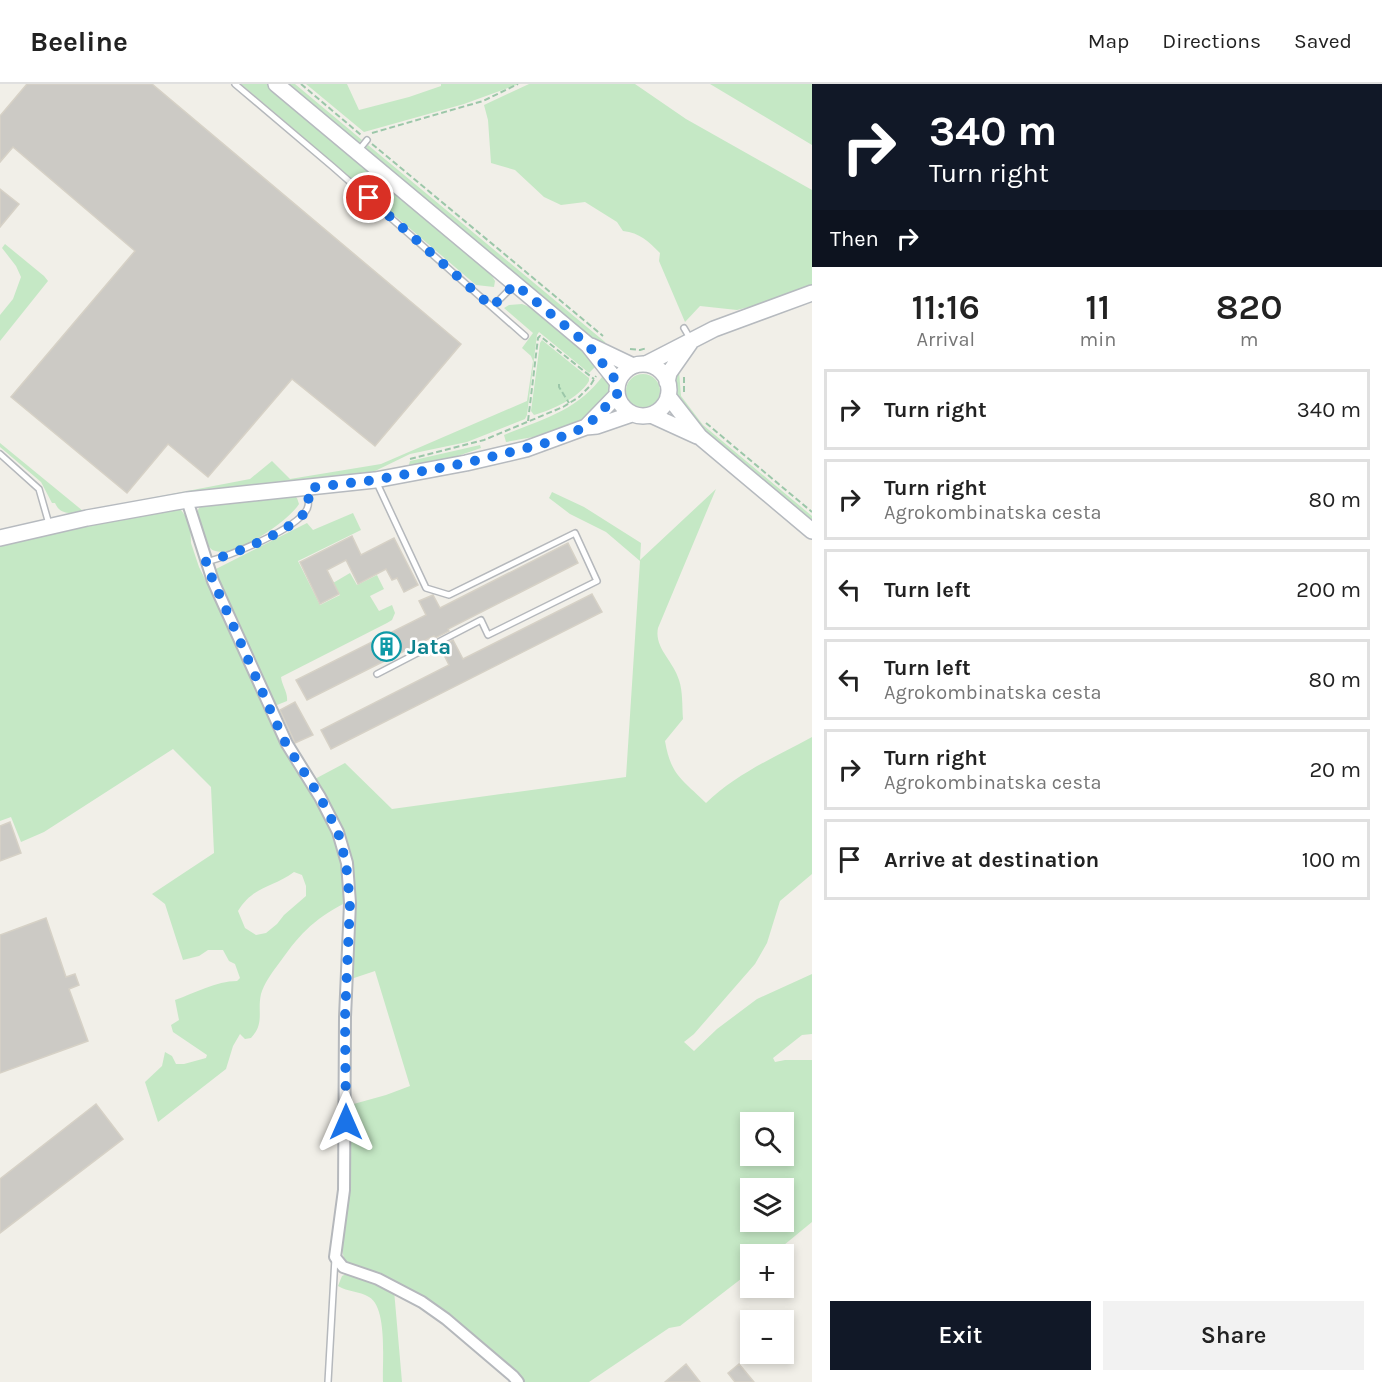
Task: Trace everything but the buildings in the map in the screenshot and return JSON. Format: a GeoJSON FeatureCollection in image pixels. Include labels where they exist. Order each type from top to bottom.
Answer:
{"type":"FeatureCollection","features":[{"type":"Feature","properties":{"kind":"street"},"geometry":{"type":"LineString","coordinates":[[276,84],[362,146],[515,284],[588,345],[617,389],[621,404],[632,414],[651,415],[662,408],[668,389],[669,373],[689,337]]}},
{"type":"Feature","properties":{"kind":"street"},"geometry":{"type":"LineString","coordinates":[[586,427],[617,389],[623,373],[679,346],[689,337],[812,293]]}},
{"type":"Feature","properties":{"kind":"street"},"geometry":{"type":"LineString","coordinates":[[588,345],[661,372],[668,389],[700,437]]}},
{"type":"Feature","properties":{"kind":"street"},"geometry":{"type":"LineString","coordinates":[[0,538],[50,526],[187,500],[308,488],[406,474],[517,451],[632,414]]}},
{"type":"Feature","properties":{"kind":"street"},"geometry":{"type":"LineString","coordinates":[[651,415],[700,437],[812,531]]}},
{"type":"Feature","properties":{"kind":"street"},"geometry":{"type":"LineString","coordinates":[[187,500],[205,562],[286,744],[320,797],[338,832],[346,863],[350,903],[345,1017],[345,1167],[335,1257],[343,1267],[378,1279],[422,1302],[446,1319],[518,1382]]}},
{"type":"Feature","properties":{"kind":"lane"},"geometry":{"type":"LineString","coordinates":[[235,84],[525,336]]}},
{"type":"Feature","properties":{"kind":"lane"},"geometry":{"type":"LineString","coordinates":[[492,307],[515,284]]}},
{"type":"Feature","properties":{"kind":"lane"},"geometry":{"type":"LineString","coordinates":[[0,454],[39,489],[50,526]]}},
{"type":"Feature","properties":{"kind":"lane"},"geometry":{"type":"LineString","coordinates":[[375,480],[426,588],[449,595],[575,533],[597,581],[488,635],[481,620],[377,674]]}},
{"type":"Feature","properties":{"kind":"lane"},"geometry":{"type":"LineString","coordinates":[[205,562],[225,557],[261,542],[291,523],[305,512],[309,503],[308,488]]}},
{"type":"Feature","properties":{"kind":"lane"},"geometry":{"type":"LineString","coordinates":[[328,1382],[335,1257]]}},
{"type":"Feature","properties":{"kind":"path"},"geometry":{"type":"LineString","coordinates":[[301,84],[362,146],[609,339]]}},
{"type":"Feature","properties":{"kind":"path"},"geometry":{"type":"LineString","coordinates":[[362,146],[374,131],[483,101],[518,84]]}},
{"type":"Feature","properties":{"kind":"path"},"geometry":{"type":"LineString","coordinates":[[528,421],[540,336],[594,379]]}},
{"type":"Feature","properties":{"kind":"path"},"geometry":{"type":"LineString","coordinates":[[628,348],[640,350],[652,346]]}},
{"type":"Feature","properties":{"kind":"path"},"geometry":{"type":"LineString","coordinates":[[685,371],[683,387],[687,399]]}},
{"type":"Feature","properties":{"kind":"path"},"geometry":{"type":"LineString","coordinates":[[406,474],[403,461],[484,440],[569,403],[579,397],[597,374]]}},
{"type":"Feature","properties":{"kind":"path"},"geometry":{"type":"LineString","coordinates":[[559,384],[569,403]]}},
{"type":"Feature","properties":{"kind":"path"},"geometry":{"type":"LineString","coordinates":[[704,420],[812,512]]}},
{"type":"Feature","properties":{"kind":"green space"},"geometry":{"type":"Polygon","coordinates":[[[241,84],[267,84],[489,271],[495,281],[494,287],[476,285],[241,84]]]}},
{"type":"Feature","properties":{"kind":"green space"},"geometry":{"type":"Polygon","coordinates":[[[286,84],[295,84],[362,140],[358,144],[286,84]]]}},
{"type":"Feature","properties":{"kind":"green space"},"geometry":{"type":"Polygon","coordinates":[[[306,84],[347,84],[359,110],[409,97],[441,86],[441,84],[519,84],[464,104],[364,132],[306,84]]]}},
{"type":"Feature","properties":{"kind":"green space"},"geometry":{"type":"Polygon","coordinates":[[[529,84],[635,84],[686,119],[812,190],[812,287],[785,298],[737,310],[700,306],[685,322],[659,261],[660,253],[648,241],[623,231],[617,222],[585,202],[561,205],[544,197],[515,170],[491,163],[488,120],[484,105],[529,84]]]}},
{"type":"Feature","properties":{"kind":"green space"},"geometry":{"type":"Polygon","coordinates":[[[710,84],[812,84],[812,145],[710,84]]]}},
{"type":"Feature","properties":{"kind":"green space"},"geometry":{"type":"Polygon","coordinates":[[[368,145],[605,342],[609,350],[595,342],[364,149],[368,145]]]}},
{"type":"Feature","properties":{"kind":"green space"},"geometry":{"type":"Polygon","coordinates":[[[5,244],[48,281],[0,341],[0,315],[13,299],[21,277],[16,266],[2,248],[5,244]]]}},
{"type":"Feature","properties":{"kind":"green space"},"geometry":{"type":"Polygon","coordinates":[[[522,304],[552,321],[598,364],[589,373],[539,332],[525,419],[467,442],[410,454],[375,471],[319,479],[209,489],[79,513],[71,513],[62,511],[55,503],[52,503],[41,482],[0,447],[0,443],[83,511],[250,479],[272,461],[290,479],[381,464],[527,401],[533,361],[522,348],[533,333],[504,308],[509,305],[522,304]]]}},
{"type":"Feature","properties":{"kind":"green space"},"geometry":{"type":"Polygon","coordinates":[[[542,340],[589,378],[589,381],[572,398],[557,407],[534,415],[531,411],[542,340]]]}},
{"type":"Feature","properties":{"kind":"green space"},"geometry":{"type":"Polygon","coordinates":[[[679,371],[681,396],[703,425],[812,516],[812,523],[707,436],[675,397],[674,375],[679,371]]]}},
{"type":"Feature","properties":{"kind":"green space"},"geometry":{"type":"Polygon","coordinates":[[[605,373],[610,392],[586,417],[554,432],[506,442],[504,435],[547,418],[572,405],[595,386],[605,373]]]}},
{"type":"Feature","properties":{"kind":"green space"},"geometry":{"type":"Polygon","coordinates":[[[643,374],[655,379],[660,391],[655,403],[643,408],[631,403],[626,391],[631,379],[643,374]]]}},
{"type":"Feature","properties":{"kind":"green space"},"geometry":{"type":"Polygon","coordinates":[[[480,445],[481,448],[446,460],[408,468],[410,461],[480,445]]]}},
{"type":"Feature","properties":{"kind":"green space"},"geometry":{"type":"Polygon","coordinates":[[[716,489],[658,628],[661,648],[676,673],[681,689],[683,719],[665,741],[674,770],[684,782],[706,803],[730,783],[812,737],[812,874],[780,901],[767,943],[755,964],[694,1034],[684,1042],[694,1051],[717,1029],[757,999],[812,974],[812,1034],[802,1035],[773,1058],[775,1062],[812,1060],[812,1222],[785,1244],[740,1244],[740,1280],[680,1326],[669,1328],[589,1382],[524,1382],[422,1297],[402,1285],[347,1263],[344,1259],[341,1245],[348,1189],[350,1105],[410,1086],[375,971],[351,979],[352,876],[313,780],[345,763],[392,809],[626,777],[640,561],[606,532],[570,514],[549,498],[552,492],[584,507],[641,543],[640,560],[716,489]]]}},
{"type":"Feature","properties":{"kind":"green space"},"geometry":{"type":"Polygon","coordinates":[[[293,495],[299,504],[284,520],[258,538],[231,550],[220,552],[211,549],[205,542],[196,514],[201,504],[293,495]]]}},
{"type":"Feature","properties":{"kind":"green space"},"geometry":{"type":"Polygon","coordinates":[[[174,509],[181,510],[190,522],[191,543],[199,567],[244,657],[272,724],[284,748],[323,808],[341,853],[345,903],[323,916],[306,930],[275,969],[261,994],[258,1027],[251,1038],[245,1039],[240,1034],[233,1046],[226,1069],[158,1122],[145,1082],[162,1066],[165,1052],[172,1056],[176,1064],[206,1058],[207,1055],[173,1032],[171,1025],[179,1020],[175,1000],[213,985],[237,981],[240,978],[235,964],[229,961],[223,950],[208,950],[199,956],[183,960],[165,904],[152,894],[214,853],[211,787],[173,749],[44,832],[21,842],[11,817],[0,821],[0,544],[174,509]],[[294,872],[250,897],[238,911],[245,928],[256,935],[266,933],[277,924],[306,896],[306,886],[302,875],[294,872]]]}},
{"type":"Feature","properties":{"kind":"green space"},"geometry":{"type":"Polygon","coordinates":[[[353,513],[361,530],[298,561],[320,605],[340,595],[333,583],[350,573],[357,585],[377,575],[384,589],[370,596],[379,611],[392,605],[395,613],[392,620],[387,623],[281,677],[287,701],[277,705],[273,704],[212,571],[307,523],[313,530],[353,513]]]}},
{"type":"Feature","properties":{"kind":"green space"},"geometry":{"type":"Polygon","coordinates":[[[346,1274],[367,1279],[394,1290],[402,1382],[383,1382],[383,1337],[379,1312],[369,1297],[338,1286],[342,1276],[346,1274]]]}},
{"type":"Feature","properties":{"kind":"place","name":"Jata"},"geometry":{"type":"Point","coordinates":[386,647]}},
{"type":"Feature","properties":{"kind":"route"},"geometry":{"type":"LineString","coordinates":[[346,1122],[345,1017],[350,903],[346,863],[338,832],[320,797],[286,744],[205,562],[225,557],[261,542],[291,523],[305,512],[309,503],[308,488],[375,480],[490,458],[543,444],[586,427],[617,395],[618,383],[588,345],[515,284],[492,307],[369,198]]}}]}
